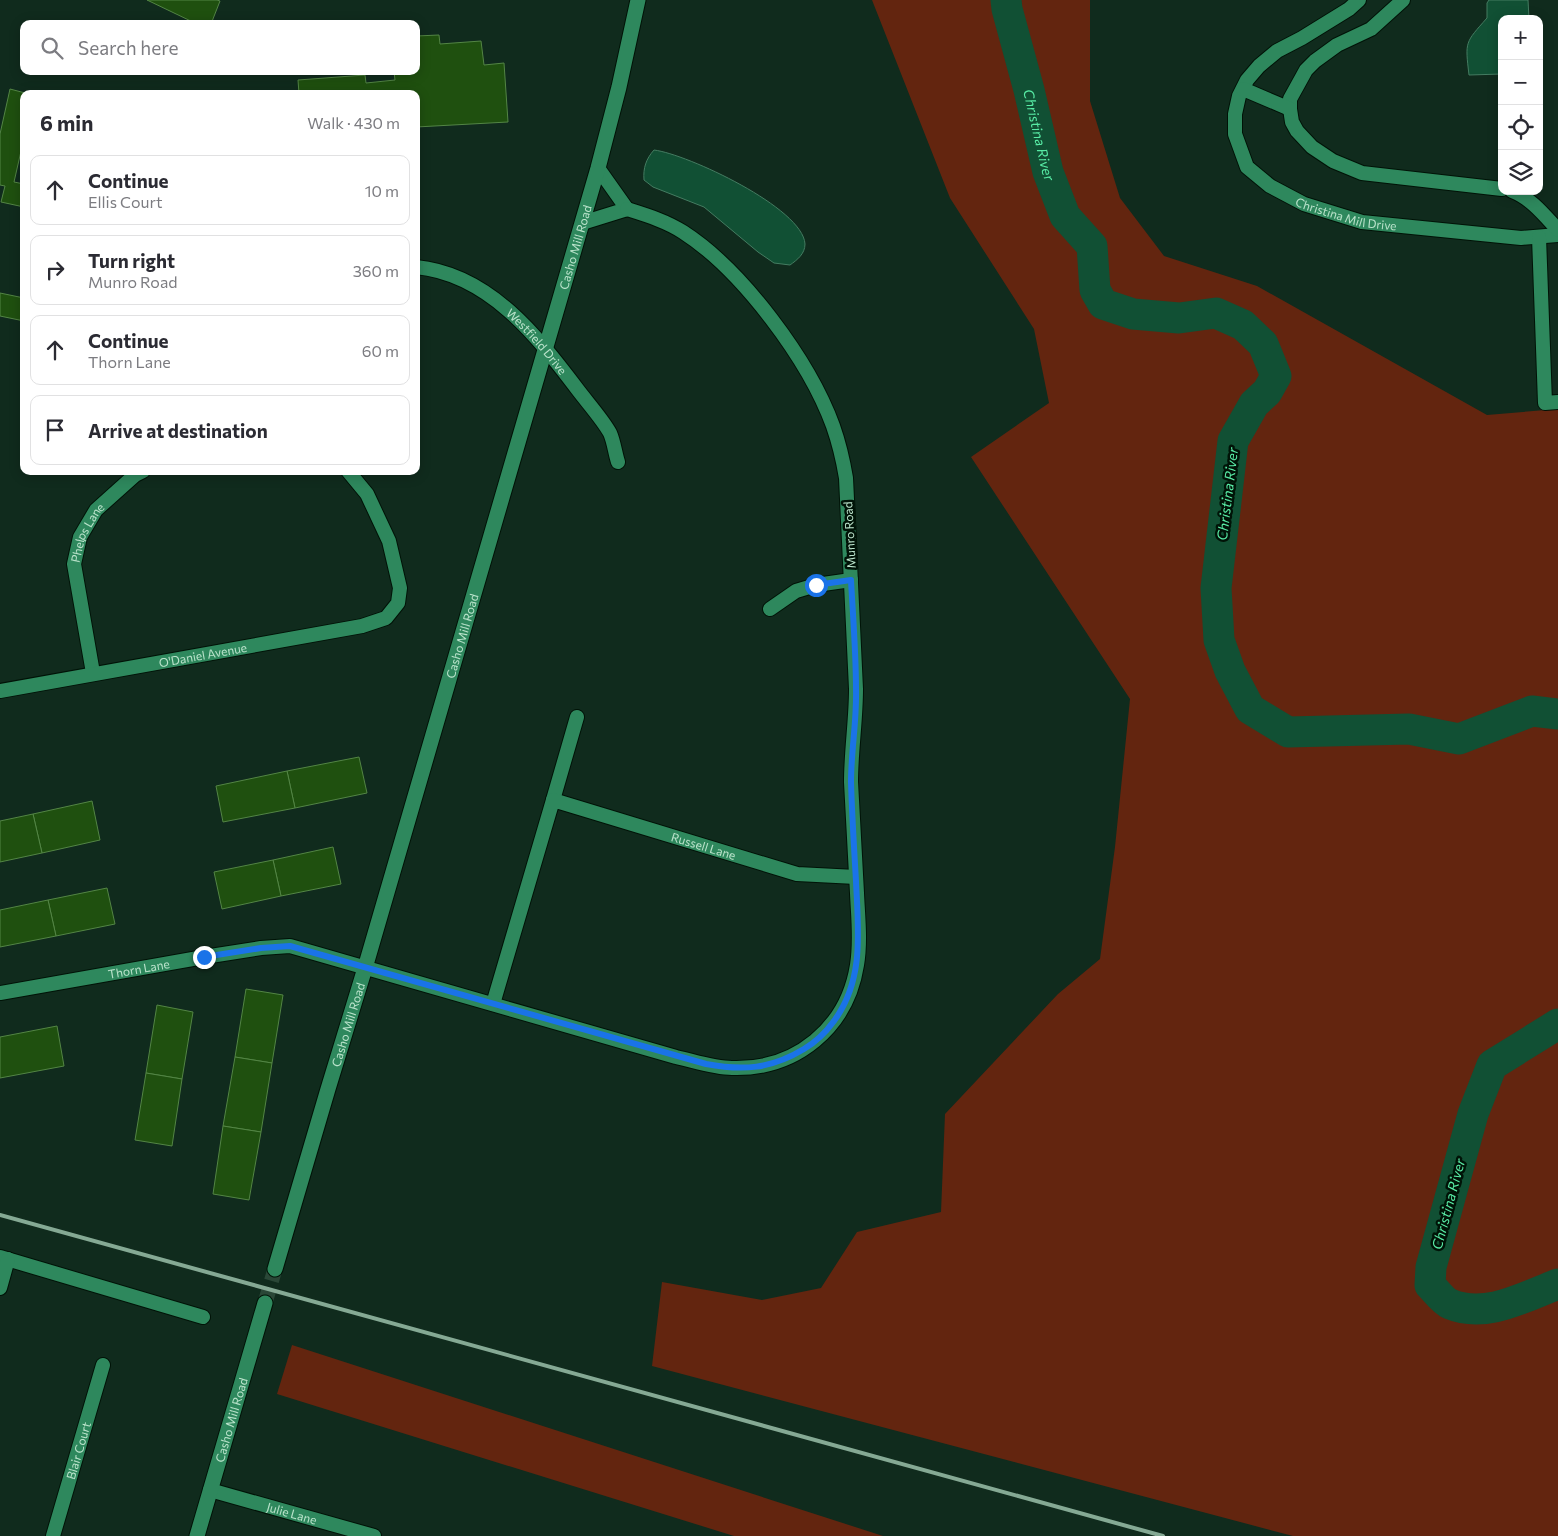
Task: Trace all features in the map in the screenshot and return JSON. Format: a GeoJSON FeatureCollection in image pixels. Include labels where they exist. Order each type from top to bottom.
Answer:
{"type":"FeatureCollection","features":[{"type":"Feature","properties":{"kind":"street","name":"Casho Mill Road"},"geometry":{"type":"LineString","coordinates":[[275,1269],[365,968],[544,347],[598,168],[619,88],[638,0]]}},
{"type":"Feature","properties":{"kind":"street","name":"Christina Mill Drive"},"geometry":{"type":"LineString","coordinates":[[1359,0],[1349,9],[1267,58],[1252,74],[1239,96],[1235,114],[1235,134],[1247,167],[1270,186],[1296,200],[1362,222],[1521,238],[1558,235]]}},
{"type":"Feature","properties":{"kind":"street"},"geometry":{"type":"LineString","coordinates":[[1403,0],[1370,28],[1336,45],[1306,70],[1290,99],[1292,122],[1312,147],[1333,161],[1362,173],[1498,189]]}},
{"type":"Feature","properties":{"kind":"street"},"geometry":{"type":"LineString","coordinates":[[1243,89],[1290,110]]}},
{"type":"Feature","properties":{"kind":"street"},"geometry":{"type":"LineString","coordinates":[[582,223],[627,209],[598,168]]}},
{"type":"Feature","properties":{"kind":"street"},"geometry":{"type":"LineString","coordinates":[[1519,195],[1538,209],[1558,230]]}},
{"type":"Feature","properties":{"kind":"street","name":"Munro Road"},"geometry":{"type":"LineString","coordinates":[[365,968],[706,1064],[730,1068],[752,1068],[773,1064],[810,1046],[826,1031],[839,1014],[849,996],[854,980],[859,944],[851,782],[856,689],[846,478],[842,453],[833,425],[803,366],[778,328],[746,288],[706,248],[682,232],[659,220],[627,209]]}},
{"type":"Feature","properties":{"kind":"street"},"geometry":{"type":"LineString","coordinates":[[1539,237],[1538,265],[1545,403],[1558,402]]}},
{"type":"Feature","properties":{"kind":"street","name":"Westfield Drive"},"geometry":{"type":"LineString","coordinates":[[420,266],[434,268],[470,283],[491,296],[523,322],[609,432],[618,462]]}},
{"type":"Feature","properties":{"kind":"street","name":"Phelps Lane"},"geometry":{"type":"LineString","coordinates":[[93,673],[74,564],[80,537],[96,510],[135,475]]}},
{"type":"Feature","properties":{"kind":"street","name":"O'Daniel Avenue"},"geometry":{"type":"LineString","coordinates":[[0,691],[362,626],[386,618],[398,603],[400,588],[389,540],[367,494],[351,475]]}},
{"type":"Feature","properties":{"kind":"street"},"geometry":{"type":"LineString","coordinates":[[770,609],[796,592],[816,585],[851,580]]}},
{"type":"Feature","properties":{"kind":"street"},"geometry":{"type":"LineString","coordinates":[[493,1004],[577,717]]}},
{"type":"Feature","properties":{"kind":"street","name":"Russell Lane"},"geometry":{"type":"LineString","coordinates":[[553,800],[797,874],[856,877]]}},
{"type":"Feature","properties":{"kind":"street","name":"Thorn Lane"},"geometry":{"type":"LineString","coordinates":[[0,993],[204,957],[261,948],[290,946],[365,968]]}},
{"type":"Feature","properties":{"kind":"street"},"geometry":{"type":"LineString","coordinates":[[0,1288],[4,1258],[203,1316]]}},
{"type":"Feature","properties":{"kind":"street","name":"Casho Mill Road"},"geometry":{"type":"LineString","coordinates":[[197,1536],[265,1303]]}},
{"type":"Feature","properties":{"kind":"street","name":"Blair Court"},"geometry":{"type":"LineString","coordinates":[[53,1536],[103,1365]]}},
{"type":"Feature","properties":{"kind":"street","name":"Julie Lane"},"geometry":{"type":"LineString","coordinates":[[210,1490],[374,1536]]}},
{"type":"Feature","properties":{"kind":"shaded area"},"geometry":{"type":"Polygon","coordinates":[[[872,0],[1090,0],[1090,101],[1120,198],[1164,256],[1257,286],[1487,415],[1558,409],[1558,1536],[1293,1536],[652,1366],[662,1282],[762,1300],[821,1288],[857,1232],[941,1212],[945,1114],[1058,994],[1100,959],[1115,847],[1130,699],[971,457],[1049,403],[1034,329],[950,198],[872,0]]]}},
{"type":"Feature","properties":{"kind":"shaded area"},"geometry":{"type":"Polygon","coordinates":[[[1489,0],[1528,0],[1529,15],[1498,15],[1498,74],[1469,75],[1468,43],[1487,18],[1487,3],[1489,0]]]}},
{"type":"Feature","properties":{"kind":"shaded area"},"geometry":{"type":"Polygon","coordinates":[[[654,150],[691,161],[716,172],[765,199],[785,215],[799,230],[805,244],[802,254],[790,265],[774,263],[704,207],[653,187],[644,180],[644,176],[646,164],[654,150]]]}},
{"type":"Feature","properties":{"kind":"shaded area"},"geometry":{"type":"Polygon","coordinates":[[[292,1345],[883,1536],[734,1536],[277,1394],[292,1345]]]}},
{"type":"Feature","properties":{"kind":"building"},"geometry":{"type":"Polygon","coordinates":[[[147,0],[220,1],[213,20],[189,20],[147,0]]]}},
{"type":"Feature","properties":{"kind":"building"},"geometry":{"type":"Polygon","coordinates":[[[439,35],[440,44],[481,41],[484,65],[504,63],[508,122],[420,127],[420,90],[299,90],[298,80],[365,75],[366,83],[395,80],[394,75],[420,75],[420,36],[439,35]]]}},
{"type":"Feature","properties":{"kind":"building"},"geometry":{"type":"Polygon","coordinates":[[[10,89],[20,92],[20,156],[14,182],[20,183],[20,206],[1,202],[5,186],[0,185],[0,134],[10,89]]]}},
{"type":"Feature","properties":{"kind":"building"},"geometry":{"type":"Polygon","coordinates":[[[0,293],[20,297],[20,320],[0,316],[0,293]]]}},
{"type":"Feature","properties":{"kind":"building"},"geometry":{"type":"Polygon","coordinates":[[[359,757],[367,793],[295,808],[287,771],[359,757]]]}},
{"type":"Feature","properties":{"kind":"building"},"geometry":{"type":"Polygon","coordinates":[[[287,771],[295,808],[223,822],[216,786],[287,771]]]}},
{"type":"Feature","properties":{"kind":"building"},"geometry":{"type":"Polygon","coordinates":[[[92,801],[100,840],[42,853],[33,814],[92,801]]]}},
{"type":"Feature","properties":{"kind":"building"},"geometry":{"type":"Polygon","coordinates":[[[33,814],[42,853],[0,862],[0,821],[33,814]]]}},
{"type":"Feature","properties":{"kind":"building"},"geometry":{"type":"Polygon","coordinates":[[[333,847],[341,884],[281,896],[273,860],[333,847]]]}},
{"type":"Feature","properties":{"kind":"building"},"geometry":{"type":"Polygon","coordinates":[[[273,860],[281,896],[222,909],[214,872],[273,860]]]}},
{"type":"Feature","properties":{"kind":"building"},"geometry":{"type":"Polygon","coordinates":[[[107,888],[115,924],[56,936],[48,900],[107,888]]]}},
{"type":"Feature","properties":{"kind":"building"},"geometry":{"type":"Polygon","coordinates":[[[48,900],[56,936],[0,947],[0,910],[48,900]]]}},
{"type":"Feature","properties":{"kind":"building"},"geometry":{"type":"Polygon","coordinates":[[[246,989],[283,995],[272,1063],[235,1057],[246,989]]]}},
{"type":"Feature","properties":{"kind":"building"},"geometry":{"type":"Polygon","coordinates":[[[157,1005],[193,1012],[182,1079],[146,1073],[157,1005]]]}},
{"type":"Feature","properties":{"kind":"building"},"geometry":{"type":"Polygon","coordinates":[[[57,1026],[64,1066],[0,1078],[0,1037],[57,1026]]]}},
{"type":"Feature","properties":{"kind":"building"},"geometry":{"type":"Polygon","coordinates":[[[235,1057],[272,1063],[261,1132],[223,1126],[235,1057]]]}},
{"type":"Feature","properties":{"kind":"building"},"geometry":{"type":"Polygon","coordinates":[[[146,1073],[182,1079],[172,1146],[135,1140],[146,1073]]]}},
{"type":"Feature","properties":{"kind":"building"},"geometry":{"type":"Polygon","coordinates":[[[223,1126],[261,1132],[249,1200],[213,1194],[223,1126]]]}},
{"type":"Feature","properties":{"kind":"waterway","name":"Christina River"},"geometry":{"type":"LineString","coordinates":[[1006,0],[1048,172],[1065,216],[1092,246],[1095,290],[1103,304],[1133,314],[1179,318],[1216,313],[1243,325],[1263,344],[1276,376],[1267,392],[1254,404],[1233,441],[1216,588],[1219,640],[1230,671],[1250,709],[1288,732],[1409,729],[1459,739],[1532,711],[1558,714]]}},
{"type":"Feature","properties":{"kind":"waterway","name":"Christina River"},"geometry":{"type":"LineString","coordinates":[[1558,1024],[1492,1065],[1473,1114],[1431,1267],[1430,1285],[1447,1303],[1464,1308],[1477,1309],[1505,1305],[1558,1284]]}},
{"type":"Feature","properties":{"kind":"tunnel"},"geometry":{"type":"LineString","coordinates":[[265,1303],[275,1269]]}},
{"type":"Feature","properties":{"kind":"railway"},"geometry":{"type":"LineString","coordinates":[[0,1215],[1163,1536]]}},
{"type":"Feature","properties":{"kind":"route"},"geometry":{"type":"LineString","coordinates":[[204,957],[261,948],[290,946],[676,1057],[730,1068],[752,1068],[773,1064],[810,1046],[826,1031],[839,1014],[849,996],[854,980],[859,944],[851,782],[856,689],[851,580],[816,585]]}}]}
